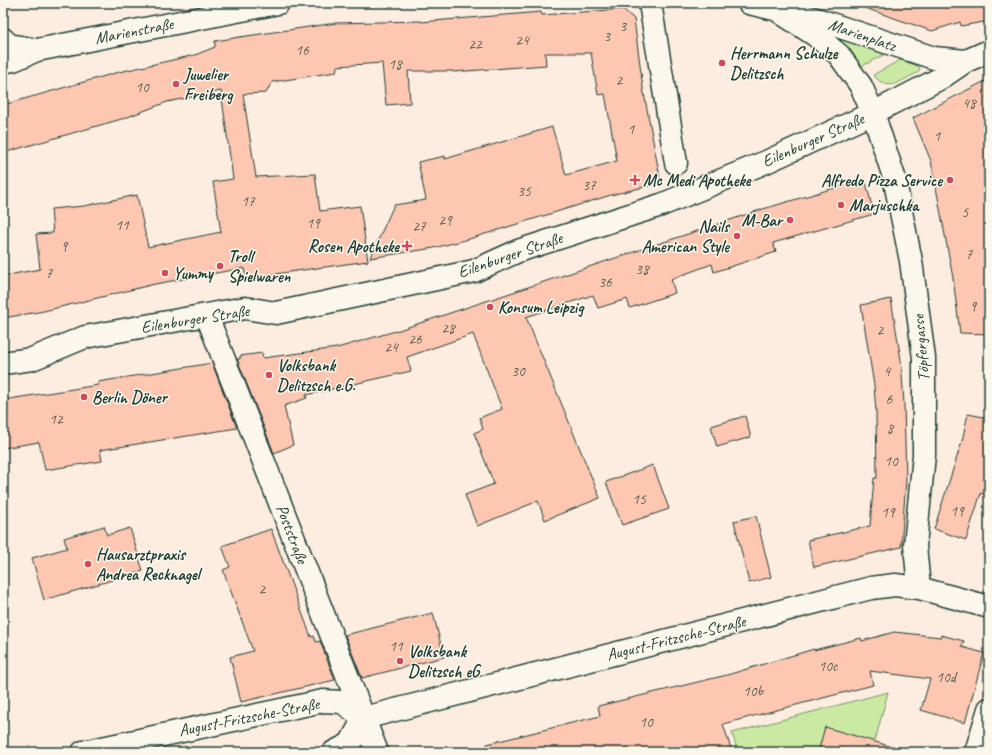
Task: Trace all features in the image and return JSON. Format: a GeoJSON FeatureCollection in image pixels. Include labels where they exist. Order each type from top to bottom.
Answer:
{"type":"FeatureCollection","features":[{"type":"Feature","properties":{"kind":"street","name":"Marienstraße"},"geometry":{"type":"LineString","coordinates":[[3,62],[13,60],[37,50],[278,3]]}},
{"type":"Feature","properties":{"kind":"street"},"geometry":{"type":"LineString","coordinates":[[650,3],[676,163]]}},
{"type":"Feature","properties":{"kind":"street"},"geometry":{"type":"LineString","coordinates":[[749,3],[780,12]]}},
{"type":"Feature","properties":{"kind":"street","name":"Marienplatz"},"geometry":{"type":"LineString","coordinates":[[780,12],[813,18],[934,58],[966,61]]}},
{"type":"Feature","properties":{"kind":"street","name":"Marienplatz"},"geometry":{"type":"LineString","coordinates":[[780,12],[815,35],[839,55],[861,86],[873,113]]}},
{"type":"Feature","properties":{"kind":"street","name":"Marienstraße"},"geometry":{"type":"LineString","coordinates":[[3,39],[9,45],[37,50]]}},
{"type":"Feature","properties":{"kind":"street","name":"Eilenburger Straße"},"geometry":{"type":"LineString","coordinates":[[3,363],[32,359],[84,337],[245,308],[276,313],[474,271],[518,251],[682,197],[873,113],[941,78],[966,61],[989,51]]}},
{"type":"Feature","properties":{"kind":"street","name":"Töpfergasse"},"geometry":{"type":"LineString","coordinates":[[873,113],[894,177],[911,261],[924,358],[924,455],[915,545],[919,588]]}},
{"type":"Feature","properties":{"kind":"street","name":"Poststraße"},"geometry":{"type":"LineString","coordinates":[[207,316],[377,752]]}},
{"type":"Feature","properties":{"kind":"street","name":"August-Fritzsche-Straße"},"geometry":{"type":"LineString","coordinates":[[84,752],[324,701],[342,702],[364,718],[870,588],[895,586],[919,588],[989,607]]}},
{"type":"Feature","properties":{"kind":"street"},"geometry":{"type":"LineString","coordinates":[[976,752],[989,709]]}},
{"type":"Feature","properties":{"kind":"street"},"geometry":{"type":"LineString","coordinates":[[334,752],[350,744],[364,718]]}},
{"type":"Feature","properties":{"kind":"green space"},"geometry":{"type":"Polygon","coordinates":[[[832,34],[885,54],[862,66],[829,35],[832,34]]]}},
{"type":"Feature","properties":{"kind":"green space"},"geometry":{"type":"Polygon","coordinates":[[[900,60],[918,66],[920,69],[917,73],[889,85],[884,84],[873,75],[900,60]]]}},
{"type":"Feature","properties":{"kind":"green space"},"geometry":{"type":"Polygon","coordinates":[[[888,692],[872,752],[738,752],[732,733],[888,692]]]}},
{"type":"Feature","properties":{"kind":"building"},"geometry":{"type":"Polygon","coordinates":[[[863,3],[989,3],[989,21],[961,26],[960,22],[932,31],[862,7],[863,3]]]}},
{"type":"Feature","properties":{"kind":"building"},"geometry":{"type":"Polygon","coordinates":[[[623,9],[634,19],[643,88],[661,183],[611,195],[469,239],[434,248],[370,258],[394,205],[426,200],[418,162],[445,156],[445,159],[552,127],[566,175],[617,161],[605,94],[598,95],[591,53],[545,53],[546,65],[453,72],[408,71],[410,103],[386,105],[382,63],[337,66],[336,72],[272,82],[266,93],[243,94],[256,177],[315,174],[320,211],[360,206],[368,261],[246,278],[244,268],[155,284],[44,311],[3,318],[3,276],[40,269],[36,234],[53,233],[51,209],[84,206],[137,195],[148,247],[221,232],[213,182],[233,179],[221,91],[167,102],[125,118],[3,153],[3,105],[119,72],[195,55],[215,47],[215,41],[240,37],[336,23],[421,22],[541,12],[542,15],[623,9]]]}},
{"type":"Feature","properties":{"kind":"building"},"geometry":{"type":"Polygon","coordinates":[[[989,79],[989,334],[960,333],[953,278],[931,161],[913,118],[989,79]]]}},
{"type":"Feature","properties":{"kind":"building"},"geometry":{"type":"Polygon","coordinates":[[[865,179],[874,214],[773,243],[776,252],[714,272],[712,264],[671,279],[675,293],[630,308],[627,299],[598,308],[593,295],[526,317],[600,498],[545,520],[538,501],[477,526],[465,495],[494,484],[474,433],[483,429],[479,418],[502,409],[473,334],[407,357],[411,371],[306,395],[307,398],[284,406],[293,445],[274,453],[237,359],[240,359],[240,356],[262,353],[263,358],[337,348],[399,330],[763,209],[865,179]]]}},
{"type":"Feature","properties":{"kind":"building"},"geometry":{"type":"Polygon","coordinates":[[[891,299],[901,360],[904,404],[906,480],[901,547],[814,567],[808,540],[870,526],[874,478],[877,478],[876,413],[874,385],[861,305],[891,299]]]}},
{"type":"Feature","properties":{"kind":"building"},"geometry":{"type":"Polygon","coordinates":[[[212,363],[237,428],[100,450],[102,461],[45,470],[39,442],[3,448],[3,400],[98,385],[98,382],[212,363]]]}},
{"type":"Feature","properties":{"kind":"building"},"geometry":{"type":"Polygon","coordinates":[[[968,414],[989,418],[989,496],[981,493],[966,540],[934,529],[962,441],[968,414]]]}},
{"type":"Feature","properties":{"kind":"building"},"geometry":{"type":"Polygon","coordinates":[[[745,416],[751,437],[717,447],[711,426],[745,416]]]}},
{"type":"Feature","properties":{"kind":"building"},"geometry":{"type":"Polygon","coordinates":[[[653,465],[669,509],[622,525],[606,482],[653,465]]]}},
{"type":"Feature","properties":{"kind":"building"},"geometry":{"type":"Polygon","coordinates":[[[756,516],[771,577],[749,583],[734,521],[756,516]]]}},
{"type":"Feature","properties":{"kind":"building","name":"Hausarztpraxis Andrea Recknagel"},"geometry":{"type":"Polygon","coordinates":[[[104,526],[107,535],[130,528],[143,571],[44,600],[32,558],[67,548],[64,538],[104,526]]]}},
{"type":"Feature","properties":{"kind":"building"},"geometry":{"type":"Polygon","coordinates":[[[271,529],[311,637],[314,636],[316,642],[320,641],[335,680],[241,702],[230,657],[253,651],[223,570],[230,567],[222,546],[271,529]]]}},
{"type":"Feature","properties":{"kind":"building"},"geometry":{"type":"Polygon","coordinates":[[[433,613],[444,657],[362,678],[345,635],[433,613]]]}},
{"type":"Feature","properties":{"kind":"building"},"geometry":{"type":"Polygon","coordinates":[[[894,632],[941,637],[941,635],[964,641],[962,647],[984,653],[965,723],[921,710],[930,679],[870,671],[873,685],[723,724],[732,752],[488,752],[487,744],[600,716],[598,706],[727,675],[814,649],[861,638],[862,641],[894,632]]]}},
{"type":"Feature","properties":{"kind":"building"},"geometry":{"type":"Polygon","coordinates":[[[825,727],[889,746],[888,752],[818,752],[825,727]]]}},
{"type":"Feature","properties":{"kind":"place","name":"Herrmann Schulze Delitzsch"},"geometry":{"type":"Point","coordinates":[722,63]}},
{"type":"Feature","properties":{"kind":"place","name":"Juwelier Freiberg"},"geometry":{"type":"Point","coordinates":[176,84]}},
{"type":"Feature","properties":{"kind":"place","name":"Mc Medi Apotheke"},"geometry":{"type":"Point","coordinates":[635,180]}},
{"type":"Feature","properties":{"kind":"place","name":"Alfredo Pizza Service"},"geometry":{"type":"Point","coordinates":[950,180]}},
{"type":"Feature","properties":{"kind":"place","name":"Marjuschka"},"geometry":{"type":"Point","coordinates":[841,205]}},
{"type":"Feature","properties":{"kind":"place","name":"M-Bar"},"geometry":{"type":"Point","coordinates":[790,220]}},
{"type":"Feature","properties":{"kind":"place","name":"Nails American Style"},"geometry":{"type":"Point","coordinates":[737,236]}},
{"type":"Feature","properties":{"kind":"place","name":"Rosen Apotheke"},"geometry":{"type":"Point","coordinates":[407,246]}},
{"type":"Feature","properties":{"kind":"place","name":"Troll Spielwaren"},"geometry":{"type":"Point","coordinates":[220,266]}},
{"type":"Feature","properties":{"kind":"place","name":"Yummy"},"geometry":{"type":"Point","coordinates":[165,273]}},
{"type":"Feature","properties":{"kind":"place","name":"Konsum Leipzig"},"geometry":{"type":"Point","coordinates":[490,307]}},
{"type":"Feature","properties":{"kind":"place","name":"Volksbank Delitzsch e.G."},"geometry":{"type":"Point","coordinates":[269,375]}},
{"type":"Feature","properties":{"kind":"place","name":"Berlin Döner"},"geometry":{"type":"Point","coordinates":[84,397]}},
{"type":"Feature","properties":{"kind":"place","name":"Hausarztpraxis Andrea Recknagel"},"geometry":{"type":"Point","coordinates":[88,564]}},
{"type":"Feature","properties":{"kind":"place","name":"Volksbank Delitzsch eG"},"geometry":{"type":"Point","coordinates":[400,661]}}]}
